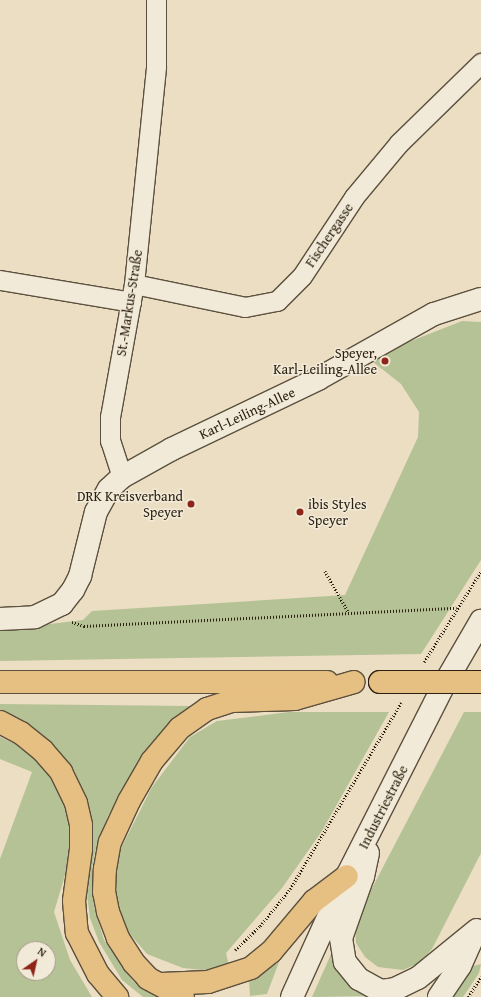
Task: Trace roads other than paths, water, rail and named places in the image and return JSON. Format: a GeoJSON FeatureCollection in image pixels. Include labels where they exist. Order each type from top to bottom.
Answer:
{"type":"FeatureCollection","features":[{"type":"Feature","properties":{"kind":"main road"},"geometry":{"type":"LineString","coordinates":[[0,682],[481,682]]}},
{"type":"Feature","properties":{"kind":"main road"},"geometry":{"type":"LineString","coordinates":[[183,997],[157,984],[134,963],[118,938],[104,892],[104,869],[110,842],[152,761],[180,728],[207,709],[231,701],[294,699],[354,682]]}},
{"type":"Feature","properties":{"kind":"main road"},"geometry":{"type":"LineString","coordinates":[[0,722],[21,732],[43,751],[61,772],[76,803],[81,825],[81,849],[74,901],[77,933],[98,974],[117,997]]}},
{"type":"Feature","properties":{"kind":"main road"},"geometry":{"type":"LineString","coordinates":[[157,984],[208,982],[240,973],[270,952],[314,901],[347,876]]}},
{"type":"Feature","properties":{"kind":"street","name":"St.-Markus-Straße"},"geometry":{"type":"LineString","coordinates":[[122,476],[110,441],[110,417],[132,293],[156,66],[156,0]]}},
{"type":"Feature","properties":{"kind":"street","name":"Fischergasse"},"geometry":{"type":"LineString","coordinates":[[0,280],[132,293],[245,307],[268,304],[281,298],[302,276],[372,175],[399,143],[481,63]]}},
{"type":"Feature","properties":{"kind":"street","name":"Karl-Leiling-Allee"},"geometry":{"type":"LineString","coordinates":[[122,476],[172,449],[318,380],[434,314],[481,299]]}},
{"type":"Feature","properties":{"kind":"street"},"geometry":{"type":"LineString","coordinates":[[0,619],[47,614],[62,604],[74,590],[80,576],[96,512],[109,489],[122,476]]}},
{"type":"Feature","properties":{"kind":"street","name":"Industriestraße"},"geometry":{"type":"LineString","coordinates":[[292,997],[347,876],[445,683],[481,621]]}},
{"type":"Feature","properties":{"kind":"street"},"geometry":{"type":"LineString","coordinates":[[368,835],[368,852],[363,876],[343,931],[340,945],[345,962],[359,978],[382,991],[395,989],[418,978],[479,926]]}},
{"type":"Feature","properties":{"kind":"street"},"geometry":{"type":"LineString","coordinates":[[439,997],[460,966],[479,926]]}},
{"type":"Feature","properties":{"kind":"place","name":"Speyer, Karl-Leiling-Allee"},"geometry":{"type":"Point","coordinates":[385,361]}},
{"type":"Feature","properties":{"kind":"place","name":"DRK Kreisverband Speyer"},"geometry":{"type":"Point","coordinates":[191,504]}},
{"type":"Feature","properties":{"kind":"place","name":"ibis Styles Speyer"},"geometry":{"type":"Point","coordinates":[300,512]}}]}
